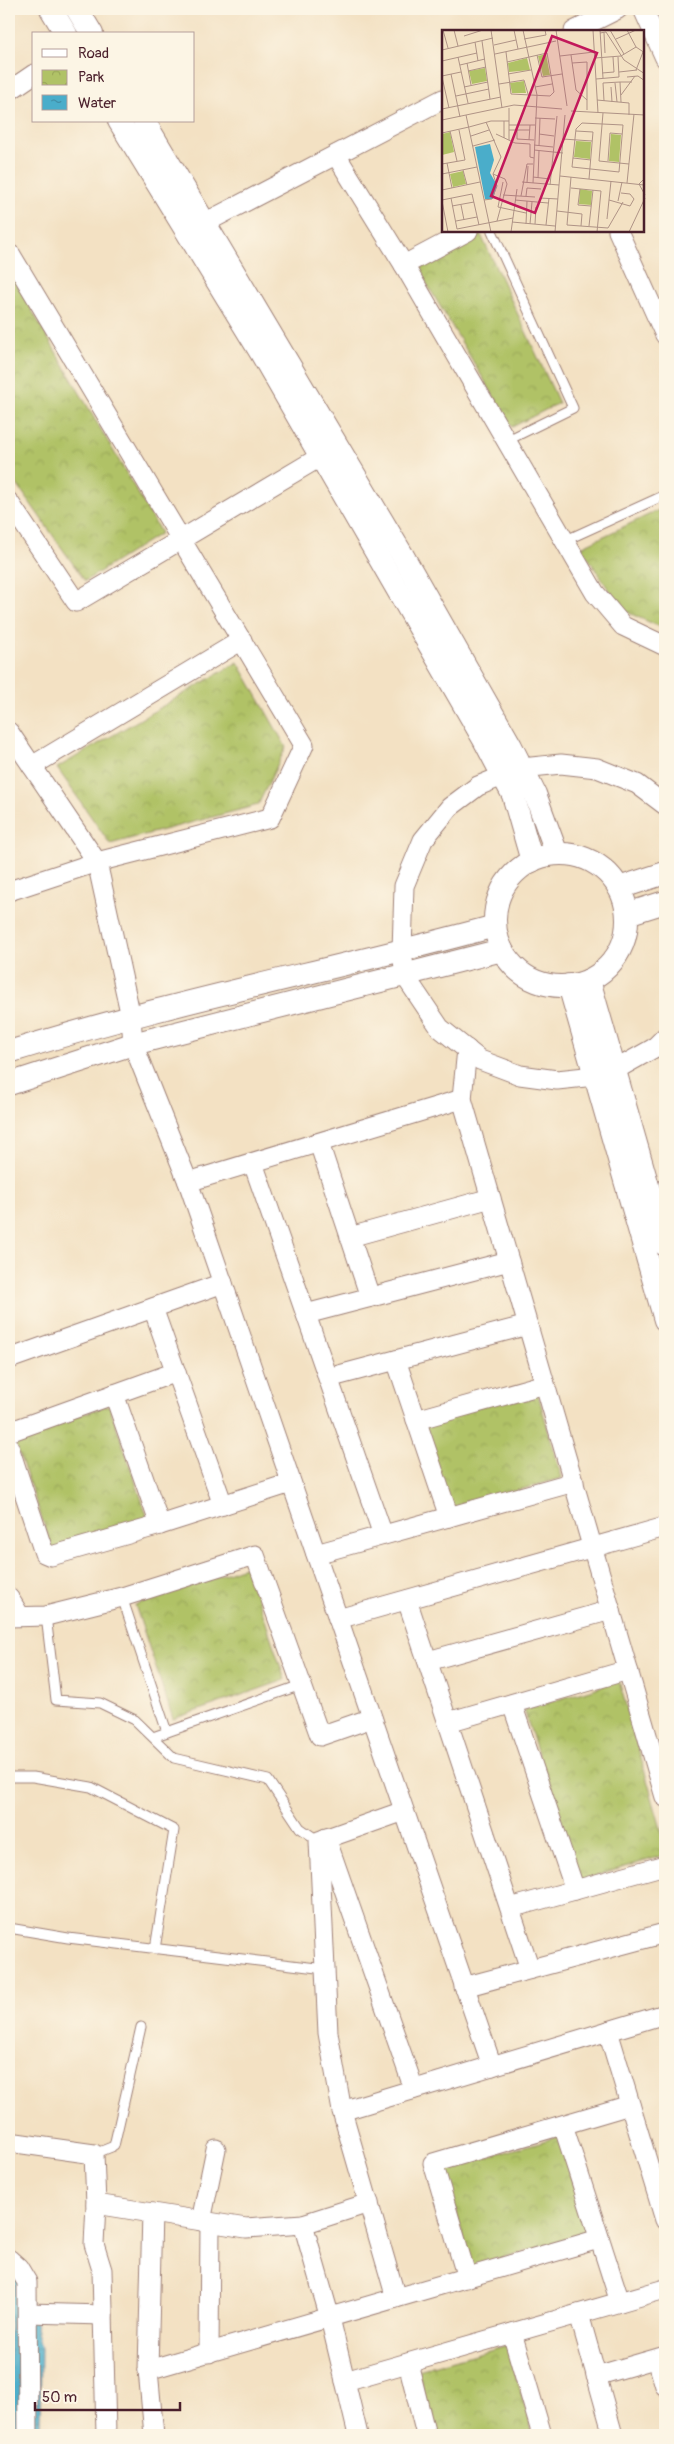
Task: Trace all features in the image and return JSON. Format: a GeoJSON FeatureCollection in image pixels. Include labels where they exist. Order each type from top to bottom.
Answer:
{"type":"FeatureCollection","features":[{"type":"Feature","properties":{"kind":"street"},"geometry":{"type":"LineString","coordinates":[[51,9],[65,32]]}},
{"type":"Feature","properties":{"kind":"street"},"geometry":{"type":"LineString","coordinates":[[77,9],[91,32]]}},
{"type":"Feature","properties":{"kind":"street"},"geometry":{"type":"LineString","coordinates":[[576,30],[618,9]]}},
{"type":"Feature","properties":{"kind":"street"},"geometry":{"type":"LineString","coordinates":[[643,9],[665,58]]}},
{"type":"Feature","properties":{"kind":"street"},"geometry":{"type":"LineString","coordinates":[[9,91],[32,75]]}},
{"type":"Feature","properties":{"kind":"street"},"geometry":{"type":"LineString","coordinates":[[196,227],[442,101]]}},
{"type":"Feature","properties":{"kind":"street"},"geometry":{"type":"LineString","coordinates":[[120,122],[196,227],[403,556],[512,771],[513,795],[532,861]]}},
{"type":"Feature","properties":{"kind":"street"},"geometry":{"type":"LineString","coordinates":[[144,122],[196,227],[320,457],[512,771],[535,794],[556,854]]}},
{"type":"Feature","properties":{"kind":"street"},"geometry":{"type":"LineString","coordinates":[[336,155],[404,265],[595,593],[623,626],[665,646]]}},
{"type":"Feature","properties":{"kind":"street"},"geometry":{"type":"LineString","coordinates":[[404,265],[466,232]]}},
{"type":"Feature","properties":{"kind":"street"},"geometry":{"type":"LineString","coordinates":[[618,232],[665,335]]}},
{"type":"Feature","properties":{"kind":"street"},"geometry":{"type":"LineString","coordinates":[[9,257],[11,255],[304,745],[270,818],[97,862],[9,892]]}},
{"type":"Feature","properties":{"kind":"street"},"geometry":{"type":"LineString","coordinates":[[9,502],[76,602],[320,457]]}},
{"type":"Feature","properties":{"kind":"street"},"geometry":{"type":"LineString","coordinates":[[32,766],[242,640]]}},
{"type":"Feature","properties":{"kind":"street"},"geometry":{"type":"LineString","coordinates":[[9,732],[97,862],[131,1017],[133,1044],[188,1182],[492,2066]]}},
{"type":"Feature","properties":{"kind":"street"},"geometry":{"type":"LineString","coordinates":[[665,805],[637,784],[597,768],[561,764],[512,771],[478,786],[450,807],[423,840],[404,886],[402,952],[405,976],[440,1028],[480,1060],[520,1076],[557,1080],[605,1073],[654,1048],[665,1037]]}},
{"type":"Feature","properties":{"kind":"street"},"geometry":{"type":"LineString","coordinates":[[556,854],[572,855],[592,861],[612,878],[619,888],[627,914],[627,927],[620,950],[602,972],[579,983],[556,986],[530,978],[512,964],[502,950],[495,926],[496,914],[503,889],[520,868],[532,861],[556,854]]}},
{"type":"Feature","properties":{"kind":"street"},"geometry":{"type":"LineString","coordinates":[[619,888],[665,873]]}},
{"type":"Feature","properties":{"kind":"street"},"geometry":{"type":"LineString","coordinates":[[627,914],[665,902]]}},
{"type":"Feature","properties":{"kind":"street"},"geometry":{"type":"LineString","coordinates":[[9,1052],[131,1017],[402,952],[495,926]]}},
{"type":"Feature","properties":{"kind":"street"},"geometry":{"type":"LineString","coordinates":[[9,1084],[133,1044],[502,950]]}},
{"type":"Feature","properties":{"kind":"street"},"geometry":{"type":"LineString","coordinates":[[579,983],[605,1073],[665,1320]]}},
{"type":"Feature","properties":{"kind":"street"},"geometry":{"type":"LineString","coordinates":[[466,1049],[462,1099],[665,1797]]}},
{"type":"Feature","properties":{"kind":"street"},"geometry":{"type":"LineString","coordinates":[[605,1073],[665,1245]]}},
{"type":"Feature","properties":{"kind":"street"},"geometry":{"type":"LineString","coordinates":[[188,1182],[462,1099]]}},
{"type":"Feature","properties":{"kind":"street"},"geometry":{"type":"LineString","coordinates":[[320,1143],[370,1297]]}},
{"type":"Feature","properties":{"kind":"street"},"geometry":{"type":"LineString","coordinates":[[253,1163],[383,1536]]}},
{"type":"Feature","properties":{"kind":"street"},"geometry":{"type":"LineString","coordinates":[[350,1237],[491,1198]]}},
{"type":"Feature","properties":{"kind":"street"},"geometry":{"type":"LineString","coordinates":[[306,1314],[509,1261]]}},
{"type":"Feature","properties":{"kind":"street"},"geometry":{"type":"LineString","coordinates":[[9,1359],[223,1283]]}},
{"type":"Feature","properties":{"kind":"street"},"geometry":{"type":"LineString","coordinates":[[153,1308],[223,1505]]}},
{"type":"Feature","properties":{"kind":"street"},"geometry":{"type":"LineString","coordinates":[[328,1378],[528,1325]]}},
{"type":"Feature","properties":{"kind":"street"},"geometry":{"type":"LineString","coordinates":[[396,1360],[449,1517]]}},
{"type":"Feature","properties":{"kind":"street"},"geometry":{"type":"LineString","coordinates":[[9,1432],[176,1372]]}},
{"type":"Feature","properties":{"kind":"street"},"geometry":{"type":"LineString","coordinates":[[416,1420],[546,1384]]}},
{"type":"Feature","properties":{"kind":"street"},"geometry":{"type":"LineString","coordinates":[[114,1394],[160,1525]]}},
{"type":"Feature","properties":{"kind":"street"},"geometry":{"type":"LineString","coordinates":[[9,1447],[44,1553],[52,1556],[160,1525],[292,1483]]}},
{"type":"Feature","properties":{"kind":"street"},"geometry":{"type":"LineString","coordinates":[[316,1554],[574,1482]]}},
{"type":"Feature","properties":{"kind":"street"},"geometry":{"type":"LineString","coordinates":[[338,1619],[665,1527]]}},
{"type":"Feature","properties":{"kind":"street"},"geometry":{"type":"LineString","coordinates":[[9,1598],[14,1616],[46,1616],[122,1597],[255,1555],[320,1736],[372,1718]]}},
{"type":"Feature","properties":{"kind":"street"},"geometry":{"type":"LineString","coordinates":[[407,1600],[530,1969]]}},
{"type":"Feature","properties":{"kind":"street"},"geometry":{"type":"LineString","coordinates":[[428,1661],[611,1610]]}},
{"type":"Feature","properties":{"kind":"street"},"geometry":{"type":"LineString","coordinates":[[448,1722],[628,1670]]}},
{"type":"Feature","properties":{"kind":"street"},"geometry":{"type":"LineString","coordinates":[[512,1704],[575,1890]]}},
{"type":"Feature","properties":{"kind":"street"},"geometry":{"type":"LineString","coordinates":[[323,1840],[404,1810]]}},
{"type":"Feature","properties":{"kind":"street"},"geometry":{"type":"LineString","coordinates":[[323,1840],[328,2033],[342,2110],[396,2298]]}},
{"type":"Feature","properties":{"kind":"street"},"geometry":{"type":"LineString","coordinates":[[323,1840],[414,2089]]}},
{"type":"Feature","properties":{"kind":"street"},"geometry":{"type":"LineString","coordinates":[[510,1908],[665,1865]]}},
{"type":"Feature","properties":{"kind":"street"},"geometry":{"type":"LineString","coordinates":[[464,1987],[665,1933]]}},
{"type":"Feature","properties":{"kind":"street"},"geometry":{"type":"LineString","coordinates":[[342,2110],[665,2014]]}},
{"type":"Feature","properties":{"kind":"street"},"geometry":{"type":"LineString","coordinates":[[608,2031],[665,2219]]}},
{"type":"Feature","properties":{"kind":"street"},"geometry":{"type":"LineString","coordinates":[[467,2278],[433,2163],[630,2105]]}},
{"type":"Feature","properties":{"kind":"street"},"geometry":{"type":"LineString","coordinates":[[563,2125],[620,2302]]}},
{"type":"Feature","properties":{"kind":"street"},"geometry":{"type":"LineString","coordinates":[[9,2142],[94,2154],[96,2204],[94,2244],[102,2270],[106,2435]]}},
{"type":"Feature","properties":{"kind":"street"},"geometry":{"type":"LineString","coordinates":[[209,2353],[206,2222],[216,2149]]}},
{"type":"Feature","properties":{"kind":"street"},"geometry":{"type":"LineString","coordinates":[[96,2204],[246,2228],[303,2224],[369,2203]]}},
{"type":"Feature","properties":{"kind":"street"},"geometry":{"type":"LineString","coordinates":[[152,2213],[148,2370],[154,2435]]}},
{"type":"Feature","properties":{"kind":"street"},"geometry":{"type":"LineString","coordinates":[[303,2224],[330,2318],[358,2435]]}},
{"type":"Feature","properties":{"kind":"street"},"geometry":{"type":"LineString","coordinates":[[148,2370],[599,2238]]}},
{"type":"Feature","properties":{"kind":"street"},"geometry":{"type":"LineString","coordinates":[[9,2259],[18,2267],[27,2282],[28,2435]]}},
{"type":"Feature","properties":{"kind":"street"},"geometry":{"type":"LineString","coordinates":[[345,2381],[665,2289]]}},
{"type":"Feature","properties":{"kind":"street"},"geometry":{"type":"LineString","coordinates":[[28,2313],[103,2314]]}},
{"type":"Feature","properties":{"kind":"street"},"geometry":{"type":"LineString","coordinates":[[578,2314],[613,2435]]}},
{"type":"Feature","properties":{"kind":"street"},"geometry":{"type":"LineString","coordinates":[[512,2333],[542,2435]]}},
{"type":"Feature","properties":{"kind":"street"},"geometry":{"type":"LineString","coordinates":[[596,2376],[661,2358],[665,2386]]}},
{"type":"Feature","properties":{"kind":"street"},"geometry":{"type":"LineString","coordinates":[[408,2363],[426,2435]]}},
{"type":"Feature","properties":{"kind":"lane"},"geometry":{"type":"LineString","coordinates":[[492,232],[573,408],[506,440]]}},
{"type":"Feature","properties":{"kind":"lane"},"geometry":{"type":"LineString","coordinates":[[564,541],[665,495]]}},
{"type":"Feature","properties":{"kind":"lane"},"geometry":{"type":"LineString","coordinates":[[122,1597],[167,1732]]}},
{"type":"Feature","properties":{"kind":"lane"},"geometry":{"type":"LineString","coordinates":[[46,1616],[56,1700],[100,1702],[135,1720],[174,1758],[268,1780],[300,1828],[323,1840]]}},
{"type":"Feature","properties":{"kind":"lane"},"geometry":{"type":"LineString","coordinates":[[153,1737],[301,1685]]}},
{"type":"Feature","properties":{"kind":"lane"},"geometry":{"type":"LineString","coordinates":[[9,1777],[33,1777],[91,1787],[174,1830],[155,1948]]}},
{"type":"Feature","properties":{"kind":"lane"},"geometry":{"type":"LineString","coordinates":[[9,1928],[68,1938],[325,1969]]}},
{"type":"Feature","properties":{"kind":"lane"},"geometry":{"type":"LineString","coordinates":[[94,2154],[114,2146],[140,2027]]}},
{"type":"Feature","properties":{"kind":"green space"},"geometry":{"type":"Polygon","coordinates":[[[481,235],[559,403],[512,427],[418,269],[481,235]]]}},
{"type":"Feature","properties":{"kind":"green space"},"geometry":{"type":"Polygon","coordinates":[[[9,271],[161,533],[85,581],[9,473],[9,271]]]}},
{"type":"Feature","properties":{"kind":"green space"},"geometry":{"type":"Polygon","coordinates":[[[665,507],[665,629],[622,610],[581,547],[665,507]]]}},
{"type":"Feature","properties":{"kind":"green space"},"geometry":{"type":"Polygon","coordinates":[[[238,662],[286,747],[258,805],[110,844],[57,768],[238,662]]]}},
{"type":"Feature","properties":{"kind":"green space"},"geometry":{"type":"Polygon","coordinates":[[[537,1391],[562,1478],[451,1509],[422,1422],[537,1391]]]}},
{"type":"Feature","properties":{"kind":"green space"},"geometry":{"type":"Polygon","coordinates":[[[109,1405],[149,1521],[53,1550],[13,1437],[109,1405]]]}},
{"type":"Feature","properties":{"kind":"green space"},"geometry":{"type":"Polygon","coordinates":[[[247,1566],[285,1680],[173,1719],[135,1605],[247,1566]]]}},
{"type":"Feature","properties":{"kind":"green space"},"geometry":{"type":"Polygon","coordinates":[[[619,1681],[665,1843],[665,1855],[579,1881],[524,1710],[619,1681]]]}},
{"type":"Feature","properties":{"kind":"green space"},"geometry":{"type":"Polygon","coordinates":[[[560,2136],[588,2233],[472,2267],[444,2170],[560,2136]]]}},
{"type":"Feature","properties":{"kind":"green space"},"geometry":{"type":"Polygon","coordinates":[[[507,2345],[533,2434],[433,2435],[418,2370],[507,2345]]]}},
{"type":"Feature","properties":{"kind":"water"},"geometry":{"type":"Polygon","coordinates":[[[9,2259],[22,2267],[41,2348],[40,2435],[9,2435],[9,2259]]]}}]}
